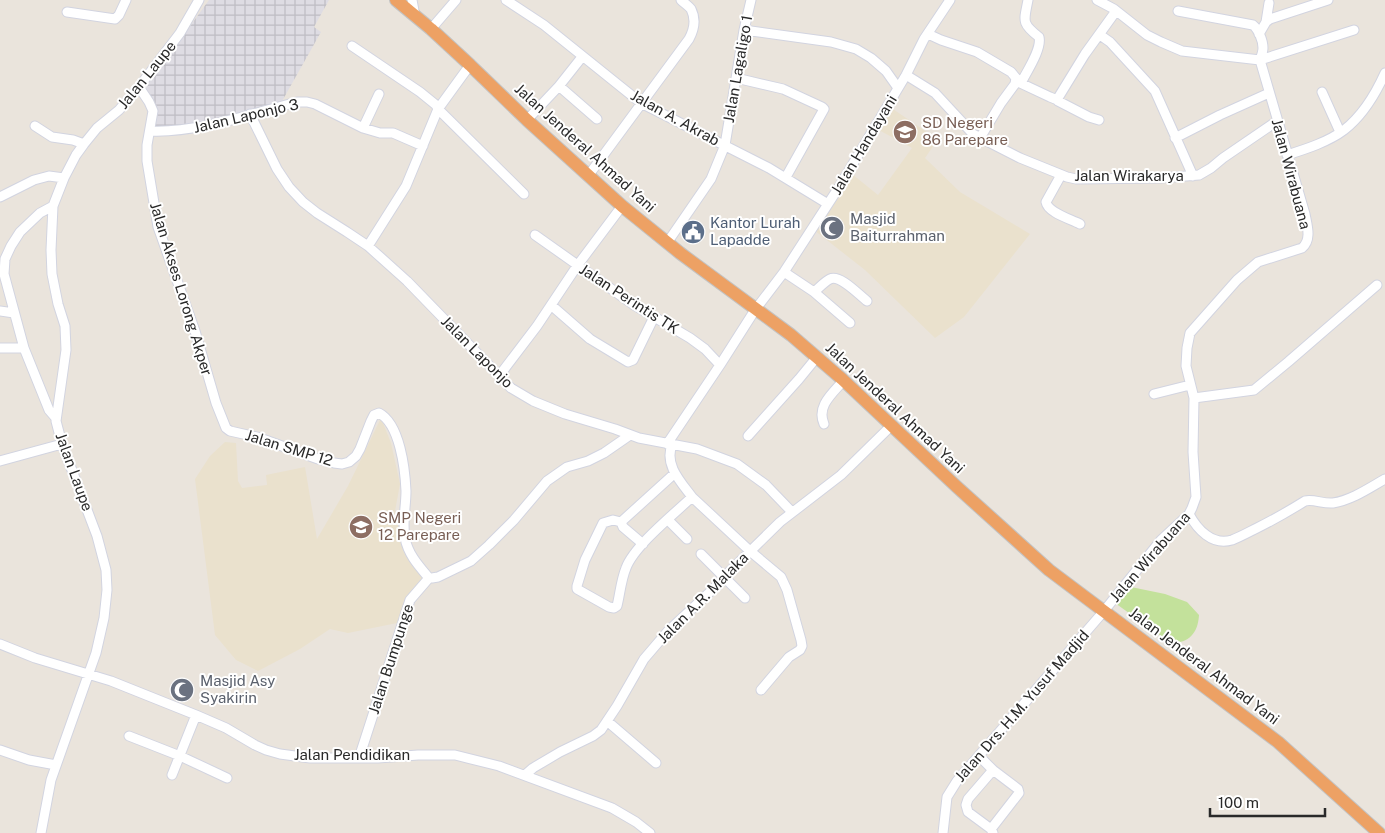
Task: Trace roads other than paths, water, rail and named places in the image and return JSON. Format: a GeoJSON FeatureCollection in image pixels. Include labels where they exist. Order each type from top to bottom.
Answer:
{"type":"FeatureCollection","features":[{"type":"Feature","properties":{"kind":"highway","name":"Jalan Jenderal Ahmad Yani"},"geometry":{"type":"LineString","coordinates":[[396,0],[470,65],[526,120],[622,206],[667,243],[791,335],[844,380],[957,487],[1049,570],[1283,747],[1379,833]]}},
{"type":"Feature","properties":{"kind":"street"},"geometry":{"type":"LineString","coordinates":[[67,12],[115,19],[126,0]]}},
{"type":"Feature","properties":{"kind":"street","name":"Jalan Laupe"},"geometry":{"type":"LineString","coordinates":[[41,833],[56,765],[96,653],[104,618],[106,590],[106,570],[97,536],[62,444],[55,417],[66,350],[65,326],[52,274],[50,250],[53,206],[76,155],[97,128],[119,110],[139,87],[180,33],[199,0]]}},
{"type":"Feature","properties":{"kind":"street"},"geometry":{"type":"LineString","coordinates":[[412,0],[415,16]]}},
{"type":"Feature","properties":{"kind":"street"},"geometry":{"type":"LineString","coordinates":[[430,29],[456,0]]}},
{"type":"Feature","properties":{"kind":"street","name":"Jalan A. Akrab"},"geometry":{"type":"LineString","coordinates":[[506,0],[544,25],[641,103],[786,177],[828,204]]}},
{"type":"Feature","properties":{"kind":"street"},"geometry":{"type":"LineString","coordinates":[[588,176],[694,30],[691,10],[681,0]]}},
{"type":"Feature","properties":{"kind":"street","name":"Jalan Lagaligo 1"},"geometry":{"type":"LineString","coordinates":[[667,243],[711,179],[725,145],[744,30],[751,0]]}},
{"type":"Feature","properties":{"kind":"street","name":"Jalan Handayani"},"geometry":{"type":"LineString","coordinates":[[669,445],[755,310],[784,272],[828,204],[950,0]]}},
{"type":"Feature","properties":{"kind":"street"},"geometry":{"type":"LineString","coordinates":[[980,138],[1001,103],[1035,56],[1040,43],[1039,37],[1025,23],[1024,18],[1028,0]]}},
{"type":"Feature","properties":{"kind":"street"},"geometry":{"type":"LineString","coordinates":[[1097,0],[1116,11],[1147,34],[1182,50],[1260,60],[1354,30]]}},
{"type":"Feature","properties":{"kind":"street"},"geometry":{"type":"LineString","coordinates":[[1266,22],[1288,12],[1328,0]]}},
{"type":"Feature","properties":{"kind":"street"},"geometry":{"type":"LineString","coordinates":[[1259,34],[1266,22],[1269,3]]}},
{"type":"Feature","properties":{"kind":"street"},"geometry":{"type":"LineString","coordinates":[[1056,98],[1061,94],[1116,11]]}},
{"type":"Feature","properties":{"kind":"street"},"geometry":{"type":"LineString","coordinates":[[1178,12],[1252,25],[1259,34]]}},
{"type":"Feature","properties":{"kind":"street"},"geometry":{"type":"LineString","coordinates":[[744,30],[831,42],[856,49],[871,58],[886,71],[898,88]]}},
{"type":"Feature","properties":{"kind":"street"},"geometry":{"type":"LineString","coordinates":[[928,34],[977,52],[1007,69],[1015,76],[1018,82],[1056,98],[1066,105],[1099,120]]}},
{"type":"Feature","properties":{"kind":"street","name":"Jalan Wirabuana"},"geometry":{"type":"LineString","coordinates":[[1104,611],[1161,540],[1189,514],[1194,506],[1196,497],[1193,452],[1194,398],[1186,366],[1189,336],[1192,329],[1237,280],[1258,262],[1302,248],[1308,238],[1305,214],[1260,60],[1263,48],[1259,34]]}},
{"type":"Feature","properties":{"kind":"street"},"geometry":{"type":"LineString","coordinates":[[1100,35],[1110,42],[1155,91],[1194,176]]}},
{"type":"Feature","properties":{"kind":"street"},"geometry":{"type":"LineString","coordinates":[[352,46],[436,105],[524,194]]}},
{"type":"Feature","properties":{"kind":"street"},"geometry":{"type":"LineString","coordinates":[[526,120],[559,86],[582,57]]}},
{"type":"Feature","properties":{"kind":"street"},"geometry":{"type":"LineString","coordinates":[[368,246],[406,186],[438,109],[470,65]]}},
{"type":"Feature","properties":{"kind":"street"},"geometry":{"type":"LineString","coordinates":[[1287,155],[1314,146],[1344,129],[1358,117],[1385,73]]}},
{"type":"Feature","properties":{"kind":"street","name":"Jalan Wirakarya"},"geometry":{"type":"LineString","coordinates":[[906,75],[935,93],[967,129],[980,138],[1020,158],[1076,178],[1199,175],[1277,121]]}},
{"type":"Feature","properties":{"kind":"street"},"geometry":{"type":"LineString","coordinates":[[736,78],[783,89],[824,109],[786,177]]}},
{"type":"Feature","properties":{"kind":"street"},"geometry":{"type":"LineString","coordinates":[[559,86],[597,119]]}},
{"type":"Feature","properties":{"kind":"street","name":"Jalan Akses Lorong Akper"},"geometry":{"type":"LineString","coordinates":[[139,87],[153,111],[147,161],[158,227],[195,331],[216,403],[226,428],[230,431]]}},
{"type":"Feature","properties":{"kind":"street"},"geometry":{"type":"LineString","coordinates":[[1322,92],[1340,132]]}},
{"type":"Feature","properties":{"kind":"street"},"geometry":{"type":"LineString","coordinates":[[1176,138],[1220,115],[1270,93]]}},
{"type":"Feature","properties":{"kind":"street"},"geometry":{"type":"LineString","coordinates":[[363,128],[378,94]]}},
{"type":"Feature","properties":{"kind":"street","name":"Jalan Laponjo 3"},"geometry":{"type":"LineString","coordinates":[[150,131],[168,132],[190,129],[297,102],[307,102],[315,104],[363,128],[380,133],[393,133],[423,146]]}},
{"type":"Feature","properties":{"kind":"street","name":"Jalan Laponjo"},"geometry":{"type":"LineString","coordinates":[[250,114],[277,169],[289,187],[303,202],[368,246],[407,281],[511,388],[533,401],[565,414],[630,435],[669,445],[697,449],[737,464],[766,485],[792,512]]}},
{"type":"Feature","properties":{"kind":"street"},"geometry":{"type":"LineString","coordinates":[[35,126],[52,137],[73,140],[84,144]]}},
{"type":"Feature","properties":{"kind":"street"},"geometry":{"type":"LineString","coordinates":[[1061,174],[1046,202],[1047,207],[1057,214],[1080,224]]}},
{"type":"Feature","properties":{"kind":"street"},"geometry":{"type":"LineString","coordinates":[[0,197],[34,180],[49,176],[64,178]]}},
{"type":"Feature","properties":{"kind":"street"},"geometry":{"type":"LineString","coordinates":[[53,206],[40,213],[20,232],[10,246],[5,259],[4,274],[24,348],[49,410],[55,417]]}},
{"type":"Feature","properties":{"kind":"street"},"geometry":{"type":"LineString","coordinates":[[499,376],[622,206]]}},
{"type":"Feature","properties":{"kind":"street","name":"Jalan Perintis TK"},"geometry":{"type":"LineString","coordinates":[[535,236],[634,305],[705,349],[720,365]]}},
{"type":"Feature","properties":{"kind":"street"},"geometry":{"type":"LineString","coordinates":[[784,272],[814,292],[850,323]]}},
{"type":"Feature","properties":{"kind":"street"},"geometry":{"type":"LineString","coordinates":[[814,292],[831,278],[836,277],[867,301]]}},
{"type":"Feature","properties":{"kind":"street"},"geometry":{"type":"LineString","coordinates":[[1194,398],[1254,390],[1377,285]]}},
{"type":"Feature","properties":{"kind":"street"},"geometry":{"type":"LineString","coordinates":[[551,305],[590,340],[628,362],[633,360],[654,317]]}},
{"type":"Feature","properties":{"kind":"street"},"geometry":{"type":"LineString","coordinates":[[0,310],[14,313]]}},
{"type":"Feature","properties":{"kind":"street"},"geometry":{"type":"LineString","coordinates":[[0,348],[24,348]]}},
{"type":"Feature","properties":{"kind":"street"},"geometry":{"type":"LineString","coordinates":[[748,436],[800,379],[817,357]]}},
{"type":"Feature","properties":{"kind":"street"},"geometry":{"type":"LineString","coordinates":[[824,424],[821,418],[824,403],[844,380]]}},
{"type":"Feature","properties":{"kind":"street"},"geometry":{"type":"LineString","coordinates":[[1154,394],[1190,385]]}},
{"type":"Feature","properties":{"kind":"street","name":"Jalan SMP 12"},"geometry":{"type":"LineString","coordinates":[[230,431],[257,437],[318,458],[342,464],[349,462],[356,456],[374,415],[379,413],[385,416],[396,436],[404,467],[406,494],[405,540],[413,558],[428,578]]}},
{"type":"Feature","properties":{"kind":"street","name":"Jalan A.R. Malaka"},"geometry":{"type":"LineString","coordinates":[[525,775],[560,752],[593,736],[601,730],[644,659],[668,632],[780,522],[841,475],[892,425]]}},
{"type":"Feature","properties":{"kind":"street"},"geometry":{"type":"LineString","coordinates":[[428,578],[438,577],[471,561],[514,520],[547,481],[568,467],[588,461],[604,453],[630,435]]}},
{"type":"Feature","properties":{"kind":"street"},"geometry":{"type":"LineString","coordinates":[[0,462],[62,444]]}},
{"type":"Feature","properties":{"kind":"street"},"geometry":{"type":"LineString","coordinates":[[669,445],[669,457],[675,473],[692,497],[781,577],[787,590],[802,646],[800,650],[789,657],[761,690]]}},
{"type":"Feature","properties":{"kind":"street"},"geometry":{"type":"LineString","coordinates":[[621,522],[675,473]]}},
{"type":"Feature","properties":{"kind":"street"},"geometry":{"type":"LineString","coordinates":[[1189,514],[1209,537],[1217,540],[1229,540],[1305,502],[1312,500],[1328,503],[1338,502],[1361,493],[1385,480]]}},
{"type":"Feature","properties":{"kind":"street"},"geometry":{"type":"LineString","coordinates":[[621,522],[613,520],[603,523],[585,560],[577,586],[577,589],[614,608],[617,606],[626,568],[634,555],[692,497]]}},
{"type":"Feature","properties":{"kind":"street"},"geometry":{"type":"LineString","coordinates":[[668,520],[687,539]]}},
{"type":"Feature","properties":{"kind":"street"},"geometry":{"type":"LineString","coordinates":[[621,522],[623,527],[643,544]]}},
{"type":"Feature","properties":{"kind":"street"},"geometry":{"type":"LineString","coordinates":[[701,554],[745,598]]}},
{"type":"Feature","properties":{"kind":"street","name":"Jalan Bumpunge"},"geometry":{"type":"LineString","coordinates":[[359,758],[410,600],[428,578]]}},
{"type":"Feature","properties":{"kind":"street","name":"Jalan Drs. H.M. Yusuf Madjid"},"geometry":{"type":"LineString","coordinates":[[943,833],[946,801],[951,790],[1104,611]]}},
{"type":"Feature","properties":{"kind":"street","name":"Jalan Pendidikan"},"geometry":{"type":"LineString","coordinates":[[0,644],[35,658],[110,682],[196,715],[226,728],[255,745],[280,754],[310,758],[454,755],[499,766],[612,808],[650,833]]}},
{"type":"Feature","properties":{"kind":"street"},"geometry":{"type":"LineString","coordinates":[[172,775],[196,715]]}},
{"type":"Feature","properties":{"kind":"street"},"geometry":{"type":"LineString","coordinates":[[607,721],[656,763]]}},
{"type":"Feature","properties":{"kind":"street"},"geometry":{"type":"LineString","coordinates":[[129,736],[180,756],[226,778]]}},
{"type":"Feature","properties":{"kind":"street"},"geometry":{"type":"LineString","coordinates":[[0,750],[29,760],[56,765]]}},
{"type":"Feature","properties":{"kind":"street"},"geometry":{"type":"LineString","coordinates":[[979,756],[1018,789],[1019,793],[992,831],[968,812],[966,805],[968,799],[994,770]]}},
{"type":"Feature","properties":{"kind":"place","name":"SD Negeri 86 Parepare"},"geometry":{"type":"Point","coordinates":[905,132]}},
{"type":"Feature","properties":{"kind":"place","name":"Masjid Baiturrahman"},"geometry":{"type":"Point","coordinates":[832,228]}},
{"type":"Feature","properties":{"kind":"place","name":"Kantor Lurah Lapadde"},"geometry":{"type":"Point","coordinates":[693,232]}},
{"type":"Feature","properties":{"kind":"place","name":"SMP Negeri 12 Parepare"},"geometry":{"type":"Point","coordinates":[361,527]}},
{"type":"Feature","properties":{"kind":"place","name":"Masjid Asy Syakirin"},"geometry":{"type":"Point","coordinates":[182,690]}}]}
